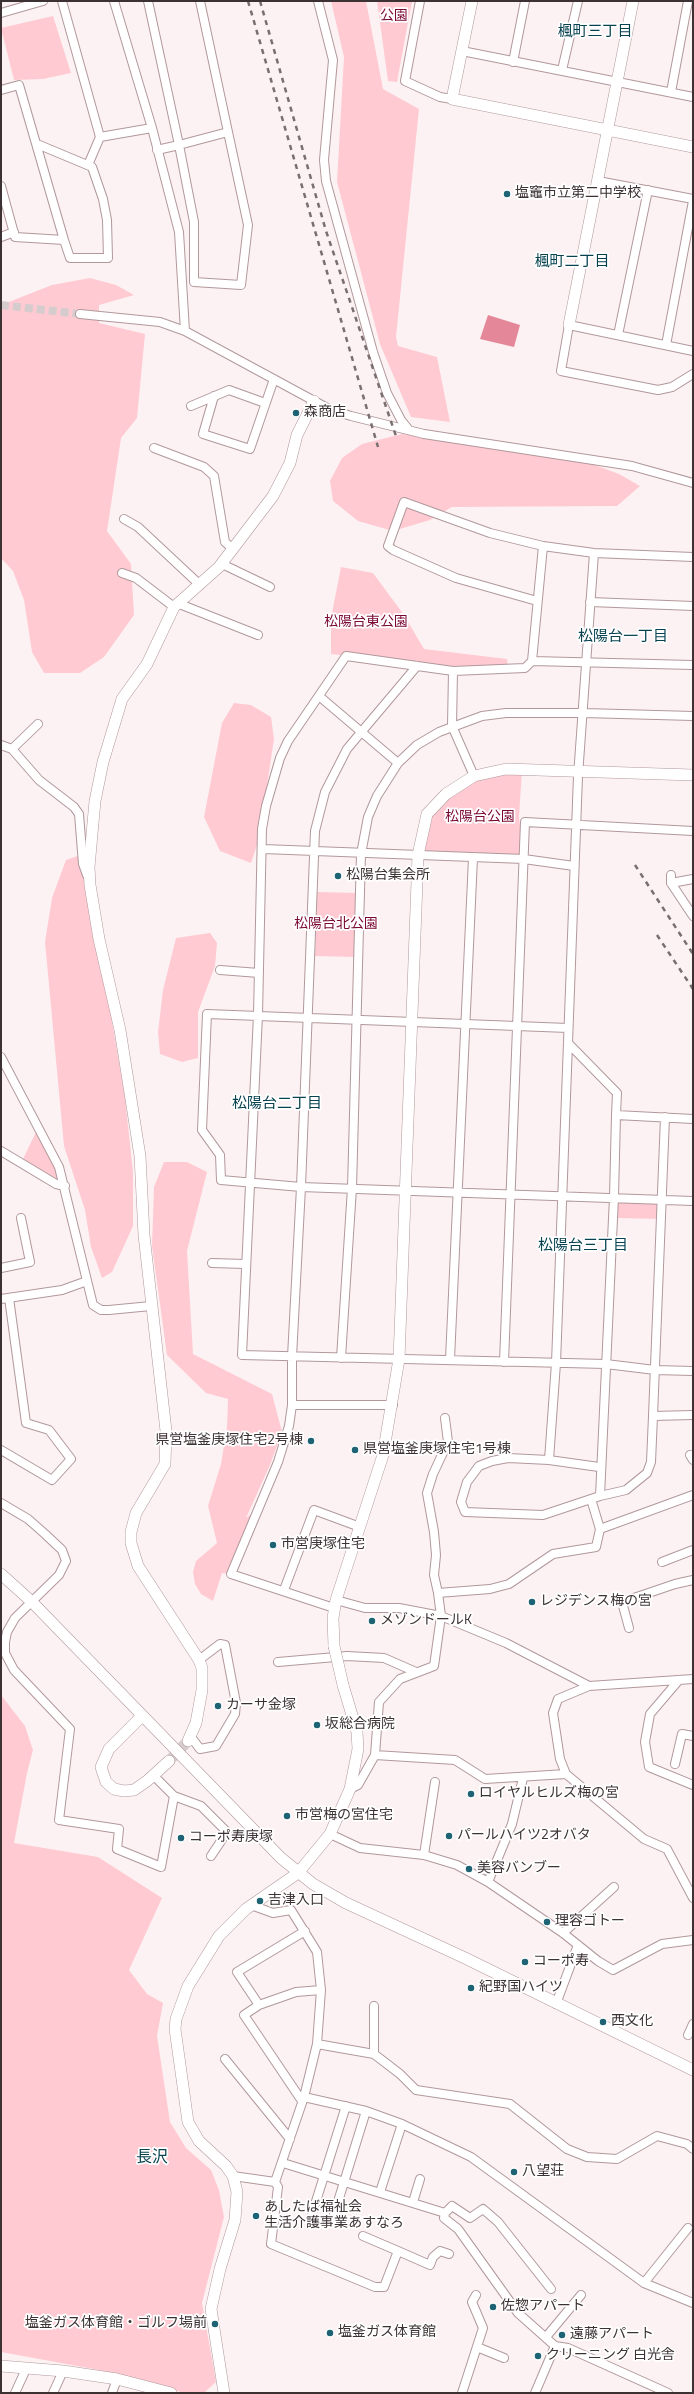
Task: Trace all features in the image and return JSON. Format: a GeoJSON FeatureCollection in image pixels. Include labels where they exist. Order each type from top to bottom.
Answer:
{"type":"FeatureCollection","features":[{"type":"Feature","properties":{"kind":"street"},"geometry":{"type":"LineString","coordinates":[[1,13],[14,5],[43,1]]}},
{"type":"Feature","properties":{"kind":"street"},"geometry":{"type":"LineString","coordinates":[[62,1],[100,137],[88,165]]}},
{"type":"Feature","properties":{"kind":"street"},"geometry":{"type":"LineString","coordinates":[[114,1],[152,128],[180,232],[185,331]]}},
{"type":"Feature","properties":{"kind":"street"},"geometry":{"type":"LineString","coordinates":[[148,1],[194,222],[194,282],[241,284],[248,225],[200,1]]}},
{"type":"Feature","properties":{"kind":"street"},"geometry":{"type":"LineString","coordinates":[[318,1],[333,60],[324,160],[327,187],[373,352],[387,393],[400,420],[409,430]]}},
{"type":"Feature","properties":{"kind":"street"},"geometry":{"type":"LineString","coordinates":[[420,1],[405,81],[440,97],[693,147]]}},
{"type":"Feature","properties":{"kind":"street"},"geometry":{"type":"LineString","coordinates":[[452,99],[472,1]]}},
{"type":"Feature","properties":{"kind":"street"},"geometry":{"type":"LineString","coordinates":[[513,62],[526,1]]}},
{"type":"Feature","properties":{"kind":"street"},"geometry":{"type":"LineString","coordinates":[[562,70],[578,1]]}},
{"type":"Feature","properties":{"kind":"street"},"geometry":{"type":"LineString","coordinates":[[633,1],[561,372],[658,390],[672,387],[693,374]]}},
{"type":"Feature","properties":{"kind":"street"},"geometry":{"type":"LineString","coordinates":[[671,92],[688,1]]}},
{"type":"Feature","properties":{"kind":"street"},"geometry":{"type":"LineString","coordinates":[[462,51],[513,62],[617,80],[693,97]]}},
{"type":"Feature","properties":{"kind":"street"},"geometry":{"type":"LineString","coordinates":[[1,90],[19,85],[70,258],[108,258],[107,220],[92,167],[37,144]]}},
{"type":"Feature","properties":{"kind":"street"},"geometry":{"type":"LineString","coordinates":[[100,137],[152,128]]}},
{"type":"Feature","properties":{"kind":"street"},"geometry":{"type":"LineString","coordinates":[[157,150],[228,132]]}},
{"type":"Feature","properties":{"kind":"street"},"geometry":{"type":"LineString","coordinates":[[598,181],[693,200],[666,345]]}},
{"type":"Feature","properties":{"kind":"street"},"geometry":{"type":"LineString","coordinates":[[1,186],[16,237],[64,240]]}},
{"type":"Feature","properties":{"kind":"street"},"geometry":{"type":"LineString","coordinates":[[618,335],[648,190]]}},
{"type":"Feature","properties":{"kind":"street"},"geometry":{"type":"LineString","coordinates":[[1,237],[14,232]]}},
{"type":"Feature","properties":{"kind":"street"},"geometry":{"type":"LineString","coordinates":[[80,314],[160,322],[185,331],[314,401],[351,416],[409,430],[632,466],[693,483]]}},
{"type":"Feature","properties":{"kind":"street"},"geometry":{"type":"LineString","coordinates":[[569,325],[693,351]]}},
{"type":"Feature","properties":{"kind":"street"},"geometry":{"type":"LineString","coordinates":[[214,396],[203,434],[250,449],[274,379]]}},
{"type":"Feature","properties":{"kind":"street"},"geometry":{"type":"LineString","coordinates":[[191,406],[229,390],[265,403]]}},
{"type":"Feature","properties":{"kind":"street"},"geometry":{"type":"LineString","coordinates":[[199,1660],[220,1644],[225,1645],[236,1703],[235,1714],[216,1746],[200,1749],[189,1739],[196,1723],[202,1690],[202,1668],[199,1660],[142,1572],[133,1554],[131,1543],[131,1532],[136,1513],[163,1471],[166,1457],[166,1431],[144,1235],[140,1156],[120,1030],[99,939],[90,885],[89,867],[95,801],[103,762],[122,699],[147,664],[176,604],[200,585],[222,564],[273,496],[290,463],[297,435],[314,401]]}},
{"type":"Feature","properties":{"kind":"street"},"geometry":{"type":"LineString","coordinates":[[154,448],[204,467],[214,476],[225,542],[234,548]]}},
{"type":"Feature","properties":{"kind":"street"},"geometry":{"type":"LineString","coordinates":[[537,601],[456,578],[388,546],[404,502],[490,533],[543,546],[594,553],[693,557]]}},
{"type":"Feature","properties":{"kind":"street"},"geometry":{"type":"LineString","coordinates":[[124,520],[138,527],[200,585]]}},
{"type":"Feature","properties":{"kind":"street"},"geometry":{"type":"LineString","coordinates":[[543,546],[532,661],[525,668],[453,671],[346,656],[288,741],[280,758],[266,806],[262,829],[263,849],[258,1015],[245,1264],[242,1355],[606,1364],[655,1370],[693,1372]]}},
{"type":"Feature","properties":{"kind":"street"},"geometry":{"type":"LineString","coordinates":[[549,1460],[556,1363],[578,772],[584,713],[586,661],[594,553]]}},
{"type":"Feature","properties":{"kind":"street"},"geometry":{"type":"LineString","coordinates":[[222,564],[270,587]]}},
{"type":"Feature","properties":{"kind":"street"},"geometry":{"type":"LineString","coordinates":[[122,573],[136,578],[176,604],[258,635]]}},
{"type":"Feature","properties":{"kind":"street"},"geometry":{"type":"LineString","coordinates":[[590,602],[693,606]]}},
{"type":"Feature","properties":{"kind":"street"},"geometry":{"type":"LineString","coordinates":[[532,661],[586,661],[693,665]]}},
{"type":"Feature","properties":{"kind":"street"},"geometry":{"type":"LineString","coordinates":[[417,666],[360,731],[335,769],[325,792],[315,831],[302,1186],[292,1357],[292,1404],[289,1426],[278,1462],[231,1574],[335,1604],[365,1608],[399,1608],[441,1616],[506,1643],[589,1686]]}},
{"type":"Feature","properties":{"kind":"street"},"geometry":{"type":"LineString","coordinates":[[453,671],[452,726],[474,776]]}},
{"type":"Feature","properties":{"kind":"street"},"geometry":{"type":"LineString","coordinates":[[319,696],[398,763]]}},
{"type":"Feature","properties":{"kind":"street"},"geometry":{"type":"LineString","coordinates":[[341,1358],[352,1188],[358,1020],[361,854],[368,817],[377,796],[398,763],[417,745],[452,726],[482,716],[506,713],[584,713],[693,716]]}},
{"type":"Feature","properties":{"kind":"street"},"geometry":{"type":"LineString","coordinates":[[12,749],[38,724]]}},
{"type":"Feature","properties":{"kind":"street"},"geometry":{"type":"LineString","coordinates":[[1,745],[12,749],[39,780],[65,799],[79,814],[84,864],[90,885]]}},
{"type":"Feature","properties":{"kind":"street"},"geometry":{"type":"LineString","coordinates":[[224,2393],[211,2309],[220,2269],[236,2220],[237,2192],[233,2176],[226,2166],[199,2141],[188,2122],[175,2029],[180,2003],[202,1960],[219,1936],[251,1905],[298,1873],[330,1834],[350,1789],[358,1749],[357,1732],[343,1685],[334,1646],[335,1604],[383,1455],[393,1406],[399,1360],[407,1190],[418,855],[427,814],[446,794],[474,776],[506,769],[693,776]]}},
{"type":"Feature","properties":{"kind":"street"},"geometry":{"type":"LineString","coordinates":[[504,1362],[525,822],[693,831]]}},
{"type":"Feature","properties":{"kind":"street"},"geometry":{"type":"LineString","coordinates":[[263,849],[361,854],[524,859],[574,866]]}},
{"type":"Feature","properties":{"kind":"street"},"geometry":{"type":"LineString","coordinates":[[450,1359],[473,858]]}},
{"type":"Feature","properties":{"kind":"street"},"geometry":{"type":"LineString","coordinates":[[693,879],[671,879],[693,916]]}},
{"type":"Feature","properties":{"kind":"street"},"geometry":{"type":"LineString","coordinates":[[220,970],[259,973]]}},
{"type":"Feature","properties":{"kind":"street"},"geometry":{"type":"LineString","coordinates":[[568,1028],[206,1014],[202,1130],[220,1155],[221,1180],[250,1184],[693,1201]]}},
{"type":"Feature","properties":{"kind":"street"},"geometry":{"type":"LineString","coordinates":[[568,1043],[617,1093],[614,1197],[606,1364],[599,1467],[600,1496]]}},
{"type":"Feature","properties":{"kind":"street"},"geometry":{"type":"LineString","coordinates":[[1,1057],[45,1137],[59,1167],[95,1308],[109,1310],[151,1306]]}},
{"type":"Feature","properties":{"kind":"street"},"geometry":{"type":"LineString","coordinates":[[616,1115],[693,1119]]}},
{"type":"Feature","properties":{"kind":"street"},"geometry":{"type":"LineString","coordinates":[[599,1467],[549,1460],[508,1458],[479,1466],[467,1482],[461,1502],[465,1512],[543,1515],[600,1496],[626,1490],[647,1472],[651,1462],[665,1117]]}},
{"type":"Feature","properties":{"kind":"street"},"geometry":{"type":"LineString","coordinates":[[1,1150],[56,1184],[65,1186]]}},
{"type":"Feature","properties":{"kind":"street"},"geometry":{"type":"LineString","coordinates":[[1,1268],[30,1262],[21,1218]]}},
{"type":"Feature","properties":{"kind":"street"},"geometry":{"type":"LineString","coordinates":[[212,1263],[245,1264]]}},
{"type":"Feature","properties":{"kind":"street"},"geometry":{"type":"LineString","coordinates":[[1,1450],[52,1480],[71,1459],[49,1430],[26,1423],[5,1299],[62,1290],[87,1281]]}},
{"type":"Feature","properties":{"kind":"street"},"geometry":{"type":"LineString","coordinates":[[292,1404],[393,1406]]}},
{"type":"Feature","properties":{"kind":"street"},"geometry":{"type":"LineString","coordinates":[[653,1416],[693,1416]]}},
{"type":"Feature","properties":{"kind":"street"},"geometry":{"type":"LineString","coordinates":[[350,1789],[358,1785],[374,1755],[379,1702],[400,1679],[434,1666],[441,1616],[434,1575],[436,1555],[434,1532],[427,1492],[433,1474],[448,1442],[445,1418]]}},
{"type":"Feature","properties":{"kind":"street"},"geometry":{"type":"LineString","coordinates":[[600,1529],[693,1495]]}},
{"type":"Feature","properties":{"kind":"street"},"geometry":{"type":"LineString","coordinates":[[438,1593],[490,1589],[509,1584],[543,1559],[553,1554],[596,1547],[600,1529],[591,1499]]}},
{"type":"Feature","properties":{"kind":"street"},"geometry":{"type":"LineString","coordinates":[[1,1503],[28,1519],[62,1550],[64,1555],[64,1568],[15,1618],[7,1632],[6,1652],[14,1670],[70,1729],[59,1820],[119,1829],[117,1849],[161,1867],[174,1796]]}},
{"type":"Feature","properties":{"kind":"street"},"geometry":{"type":"LineString","coordinates":[[284,1590],[314,1510],[360,1527]]}},
{"type":"Feature","properties":{"kind":"street"},"geometry":{"type":"LineString","coordinates":[[662,1562],[693,1550]]}},
{"type":"Feature","properties":{"kind":"street"},"geometry":{"type":"LineString","coordinates":[[1,1574],[32,1602],[142,1716],[298,1873],[346,1903],[693,2070]]}},
{"type":"Feature","properties":{"kind":"street"},"geometry":{"type":"LineString","coordinates":[[629,1628],[622,1602],[675,1584],[693,1580]]}},
{"type":"Feature","properties":{"kind":"street"},"geometry":{"type":"LineString","coordinates":[[278,1662],[347,1656],[384,1658],[416,1672]]}},
{"type":"Feature","properties":{"kind":"street"},"geometry":{"type":"LineString","coordinates":[[693,1679],[589,1686],[558,1699],[553,1713],[560,1759],[566,1774],[644,1839],[667,1849],[693,1898]]}},
{"type":"Feature","properties":{"kind":"street"},"geometry":{"type":"LineString","coordinates":[[679,1680],[650,1714],[644,1742],[649,1767],[693,1785]]}},
{"type":"Feature","properties":{"kind":"street"},"geometry":{"type":"LineString","coordinates":[[142,1716],[109,1749],[101,1767],[103,1776],[114,1789],[124,1791],[134,1790],[154,1776],[169,1761]]}},
{"type":"Feature","properties":{"kind":"street"},"geometry":{"type":"LineString","coordinates":[[676,1764],[682,1734],[693,1736]]}},
{"type":"Feature","properties":{"kind":"street"},"geometry":{"type":"LineString","coordinates":[[374,1755],[456,1760],[485,1779],[523,1778],[566,1774]]}},
{"type":"Feature","properties":{"kind":"street"},"geometry":{"type":"LineString","coordinates":[[154,1776],[174,1796],[201,1806],[227,1832],[211,1856]]}},
{"type":"Feature","properties":{"kind":"street"},"geometry":{"type":"LineString","coordinates":[[488,1882],[512,1824],[523,1778]]}},
{"type":"Feature","properties":{"kind":"street"},"geometry":{"type":"LineString","coordinates":[[424,1855],[435,1782]]}},
{"type":"Feature","properties":{"kind":"street"},"geometry":{"type":"LineString","coordinates":[[330,1834],[360,1848],[424,1855],[457,1865],[488,1882],[563,1933],[612,1970],[662,1944],[693,1940]]}},
{"type":"Feature","properties":{"kind":"street"},"geometry":{"type":"LineString","coordinates":[[563,1933],[614,1887]]}},
{"type":"Feature","properties":{"kind":"street"},"geometry":{"type":"LineString","coordinates":[[251,1905],[273,1913],[291,1910],[317,1952],[321,1990],[317,2044],[303,2099],[275,2182]]}},
{"type":"Feature","properties":{"kind":"street"},"geometry":{"type":"LineString","coordinates":[[259,2005],[237,1972],[305,1931]]}},
{"type":"Feature","properties":{"kind":"street"},"geometry":{"type":"LineString","coordinates":[[556,2004],[578,1945]]}},
{"type":"Feature","properties":{"kind":"street"},"geometry":{"type":"LineString","coordinates":[[321,1990],[296,1992],[259,2005],[244,2015],[303,2099],[366,2111],[402,2124],[471,2157],[644,2283],[693,2303]]}},
{"type":"Feature","properties":{"kind":"street"},"geometry":{"type":"LineString","coordinates":[[374,2006],[374,2054]]}},
{"type":"Feature","properties":{"kind":"street"},"geometry":{"type":"LineString","coordinates":[[688,2035],[693,2024]]}},
{"type":"Feature","properties":{"kind":"street"},"geometry":{"type":"LineString","coordinates":[[317,2044],[374,2054],[400,2074],[416,2090],[510,2104],[566,2148],[587,2157],[617,2159],[657,2136],[687,2144],[693,2149]]}},
{"type":"Feature","properties":{"kind":"street"},"geometry":{"type":"LineString","coordinates":[[225,2058],[290,2139]]}},
{"type":"Feature","properties":{"kind":"street"},"geometry":{"type":"LineString","coordinates":[[312,2214],[346,2106]]}},
{"type":"Feature","properties":{"kind":"street"},"geometry":{"type":"LineString","coordinates":[[332,2221],[366,2111]]}},
{"type":"Feature","properties":{"kind":"street"},"geometry":{"type":"LineString","coordinates":[[380,2192],[402,2124]]}},
{"type":"Feature","properties":{"kind":"street"},"geometry":{"type":"LineString","coordinates":[[283,2162],[445,2213]]}},
{"type":"Feature","properties":{"kind":"street"},"geometry":{"type":"LineString","coordinates":[[233,2176],[275,2182]]}},
{"type":"Feature","properties":{"kind":"street"},"geometry":{"type":"LineString","coordinates":[[413,2202],[420,2179]]}},
{"type":"Feature","properties":{"kind":"street"},"geometry":{"type":"LineString","coordinates":[[275,2182],[278,2187],[271,2244],[375,2287],[384,2287],[398,2251]]}},
{"type":"Feature","properties":{"kind":"street"},"geometry":{"type":"LineString","coordinates":[[551,2289],[498,2222],[483,2209],[470,2218],[452,2206],[445,2213],[444,2218],[458,2229],[518,2313],[555,2346],[568,2348],[668,2393]]}},
{"type":"Feature","properties":{"kind":"street"},"geometry":{"type":"LineString","coordinates":[[644,2283],[688,2228]]}},
{"type":"Feature","properties":{"kind":"street"},"geometry":{"type":"LineString","coordinates":[[363,2236],[430,2265],[433,2257],[440,2251],[449,2254]]}},
{"type":"Feature","properties":{"kind":"street"},"geometry":{"type":"LineString","coordinates":[[546,2337],[581,2295]]}},
{"type":"Feature","properties":{"kind":"street"},"geometry":{"type":"LineString","coordinates":[[462,2393],[483,2328],[472,2302],[476,2296]]}},
{"type":"Feature","properties":{"kind":"street"},"geometry":{"type":"LineString","coordinates":[[535,2393],[555,2346]]}},
{"type":"Feature","properties":{"kind":"street"},"geometry":{"type":"LineString","coordinates":[[477,2347],[504,2358]]}},
{"type":"Feature","properties":{"kind":"street"},"geometry":{"type":"LineString","coordinates":[[1,2366],[64,2371],[117,2379],[171,2393]]}},
{"type":"Feature","properties":{"kind":"street"},"geometry":{"type":"LineString","coordinates":[[15,2393],[26,2369]]}},
{"type":"Feature","properties":{"kind":"street"},"geometry":{"type":"LineString","coordinates":[[53,2393],[64,2371]]}},
{"type":"Feature","properties":{"kind":"street"},"geometry":{"type":"LineString","coordinates":[[112,2393],[117,2379]]}},
{"type":"Feature","properties":{"kind":"green space"},"geometry":{"type":"Polygon","coordinates":[[[331,1],[366,1],[383,89],[419,109],[396,337],[398,346],[437,357],[450,422],[411,417],[380,344],[337,182],[344,57],[331,1]]]}},
{"type":"Feature","properties":{"kind":"green space","name":"公園"},"geometry":{"type":"Polygon","coordinates":[[[377,1],[412,1],[397,82],[388,81],[377,1]]]}},
{"type":"Feature","properties":{"kind":"green space"},"geometry":{"type":"Polygon","coordinates":[[[53,16],[71,73],[43,79],[14,80],[1,28],[53,16]]]}},
{"type":"Feature","properties":{"kind":"green space"},"geometry":{"type":"Polygon","coordinates":[[[90,278],[116,285],[134,295],[99,305],[99,323],[145,334],[137,418],[121,438],[107,531],[131,564],[134,615],[104,657],[80,673],[44,673],[32,652],[24,600],[13,571],[1,558],[1,305],[52,285],[90,278]]]}},
{"type":"Feature","properties":{"kind":"green space"},"geometry":{"type":"Polygon","coordinates":[[[402,434],[581,460],[619,474],[640,486],[617,506],[452,507],[430,520],[393,531],[358,521],[333,501],[330,481],[342,458],[362,444],[402,434]]]}},
{"type":"Feature","properties":{"kind":"green space","name":"松陽台東公園"},"geometry":{"type":"Polygon","coordinates":[[[341,567],[373,573],[404,615],[424,649],[507,659],[508,666],[455,667],[331,654],[331,618],[341,567]]]}},
{"type":"Feature","properties":{"kind":"green space"},"geometry":{"type":"Polygon","coordinates":[[[234,703],[251,705],[271,717],[274,739],[259,839],[251,863],[220,851],[204,817],[222,723],[234,703]]]}},
{"type":"Feature","properties":{"kind":"green space","name":"松陽台公園"},"geometry":{"type":"Polygon","coordinates":[[[522,770],[519,817],[524,859],[418,855],[427,814],[474,776],[522,770]]]}},
{"type":"Feature","properties":{"kind":"green space"},"geometry":{"type":"Polygon","coordinates":[[[86,853],[100,951],[125,1098],[133,1172],[133,1226],[112,1272],[102,1278],[91,1247],[85,1210],[64,1146],[45,942],[52,898],[66,860],[86,853]]]}},
{"type":"Feature","properties":{"kind":"green space","name":"松陽台北公園"},"geometry":{"type":"Polygon","coordinates":[[[317,892],[357,893],[355,957],[315,956],[317,892]]]}},
{"type":"Feature","properties":{"kind":"green space"},"geometry":{"type":"Polygon","coordinates":[[[210,933],[217,943],[215,966],[198,1012],[198,1058],[182,1062],[160,1054],[158,1032],[163,990],[176,938],[210,933]]]}},
{"type":"Feature","properties":{"kind":"green space"},"geometry":{"type":"Polygon","coordinates":[[[37,1130],[59,1167],[59,1180],[23,1159],[37,1130]]]}},
{"type":"Feature","properties":{"kind":"green space"},"geometry":{"type":"Polygon","coordinates":[[[164,1162],[187,1162],[207,1172],[187,1251],[193,1354],[272,1394],[282,1432],[270,1465],[246,1518],[254,1512],[231,1574],[222,1573],[213,1601],[201,1594],[195,1584],[193,1572],[196,1561],[217,1543],[208,1506],[221,1464],[227,1427],[228,1399],[206,1393],[167,1355],[152,1246],[154,1187],[164,1162]]]}},
{"type":"Feature","properties":{"kind":"green space"},"geometry":{"type":"Polygon","coordinates":[[[614,1197],[662,1200],[662,1219],[613,1218],[614,1197]]]}},
{"type":"Feature","properties":{"kind":"green space"},"geometry":{"type":"Polygon","coordinates":[[[1,1695],[25,1726],[33,1750],[27,1773],[14,1843],[98,1857],[162,1898],[129,1970],[147,1994],[163,2003],[157,2036],[170,2122],[186,2148],[211,2170],[219,2190],[224,2217],[202,2303],[216,2382],[204,2393],[185,2393],[99,2370],[1,2352],[1,1695]]]}},
{"type":"Feature","properties":{"kind":"shaded area"},"geometry":{"type":"Polygon","coordinates":[[[488,315],[520,325],[514,347],[480,339],[488,315]]]}},
{"type":"Feature","properties":{"kind":"tunnel"},"geometry":{"type":"LineString","coordinates":[[1,305],[80,314]]}},
{"type":"Feature","properties":{"kind":"tunnel"},"geometry":{"type":"LineString","coordinates":[[169,1761],[188,1741]]}},
{"type":"Feature","properties":{"kind":"railway"},"geometry":{"type":"LineString","coordinates":[[248,1],[378,447]]}},
{"type":"Feature","properties":{"kind":"railway"},"geometry":{"type":"LineString","coordinates":[[260,1],[326,231],[397,439]]}},
{"type":"Feature","properties":{"kind":"railway"},"geometry":{"type":"LineString","coordinates":[[635,865],[693,954]]}},
{"type":"Feature","properties":{"kind":"railway"},"geometry":{"type":"LineString","coordinates":[[657,935],[693,989]]}},
{"type":"Feature","properties":{"kind":"place","name":"塩竈市立第二中学校"},"geometry":{"type":"Point","coordinates":[507,194]}},
{"type":"Feature","properties":{"kind":"place","name":"森商店"},"geometry":{"type":"Point","coordinates":[296,413]}},
{"type":"Feature","properties":{"kind":"place","name":"松陽台集会所"},"geometry":{"type":"Point","coordinates":[338,876]}},
{"type":"Feature","properties":{"kind":"place","name":"県営塩釜庚塚住宅2号棟"},"geometry":{"type":"Point","coordinates":[311,1441]}},
{"type":"Feature","properties":{"kind":"place","name":"県営塩釜庚塚住宅1号棟"},"geometry":{"type":"Point","coordinates":[355,1450]}},
{"type":"Feature","properties":{"kind":"place","name":"市営庚塚住宅"},"geometry":{"type":"Point","coordinates":[273,1545]}},
{"type":"Feature","properties":{"kind":"place","name":"レジデンス梅の宮"},"geometry":{"type":"Point","coordinates":[532,1602]}},
{"type":"Feature","properties":{"kind":"place","name":"メゾンドールK"},"geometry":{"type":"Point","coordinates":[372,1621]}},
{"type":"Feature","properties":{"kind":"place","name":"カーサ金塚"},"geometry":{"type":"Point","coordinates":[218,1706]}},
{"type":"Feature","properties":{"kind":"place","name":"坂総合病院"},"geometry":{"type":"Point","coordinates":[317,1725]}},
{"type":"Feature","properties":{"kind":"place","name":"ロイヤルヒルズ梅の宮"},"geometry":{"type":"Point","coordinates":[471,1794]}},
{"type":"Feature","properties":{"kind":"place","name":"市営梅の宮住宅"},"geometry":{"type":"Point","coordinates":[287,1816]}},
{"type":"Feature","properties":{"kind":"place","name":"パールハイツ2オバタ"},"geometry":{"type":"Point","coordinates":[449,1836]}},
{"type":"Feature","properties":{"kind":"place","name":"コーポ寿庚塚"},"geometry":{"type":"Point","coordinates":[181,1838]}},
{"type":"Feature","properties":{"kind":"place","name":"美容バンブー"},"geometry":{"type":"Point","coordinates":[469,1869]}},
{"type":"Feature","properties":{"kind":"place","name":"吉津入口"},"geometry":{"type":"Point","coordinates":[260,1901]}},
{"type":"Feature","properties":{"kind":"place","name":"理容ゴトー"},"geometry":{"type":"Point","coordinates":[547,1922]}},
{"type":"Feature","properties":{"kind":"place","name":"コーポ寿"},"geometry":{"type":"Point","coordinates":[525,1962]}},
{"type":"Feature","properties":{"kind":"place","name":"紀野国ハイツ"},"geometry":{"type":"Point","coordinates":[471,1988]}},
{"type":"Feature","properties":{"kind":"place","name":"西文化"},"geometry":{"type":"Point","coordinates":[603,2022]}},
{"type":"Feature","properties":{"kind":"place","name":"八望荘"},"geometry":{"type":"Point","coordinates":[514,2172]}},
{"type":"Feature","properties":{"kind":"place","name":"あしたば福祉会 生活介護事業あすなろ"},"geometry":{"type":"Point","coordinates":[256,2216]}},
{"type":"Feature","properties":{"kind":"place","name":"佐惣アパート"},"geometry":{"type":"Point","coordinates":[493,2307]}},
{"type":"Feature","properties":{"kind":"place","name":"塩釜ガス体育館・ゴルフ場前"},"geometry":{"type":"Point","coordinates":[215,2324]}},
{"type":"Feature","properties":{"kind":"place","name":"塩釜ガス体育館"},"geometry":{"type":"Point","coordinates":[330,2333]}},
{"type":"Feature","properties":{"kind":"place","name":"遠藤アパート"},"geometry":{"type":"Point","coordinates":[562,2335]}},
{"type":"Feature","properties":{"kind":"place","name":"クリーニング 白光舎"},"geometry":{"type":"Point","coordinates":[538,2356]}},
{"type":"Feature","properties":{"kind":"district","name":"楓町三丁目"},"geometry":{"type":"Point","coordinates":[595,32]}},
{"type":"Feature","properties":{"kind":"district","name":"楓町二丁目"},"geometry":{"type":"Point","coordinates":[572,262]}},
{"type":"Feature","properties":{"kind":"district","name":"松陽台一丁目"},"geometry":{"type":"Point","coordinates":[623,637]}},
{"type":"Feature","properties":{"kind":"district","name":"松陽台二丁目"},"geometry":{"type":"Point","coordinates":[277,1104]}},
{"type":"Feature","properties":{"kind":"district","name":"松陽台三丁目"},"geometry":{"type":"Point","coordinates":[583,1246]}},
{"type":"Feature","properties":{"kind":"district","name":"長沢"},"geometry":{"type":"Point","coordinates":[152,2158]}}]}
